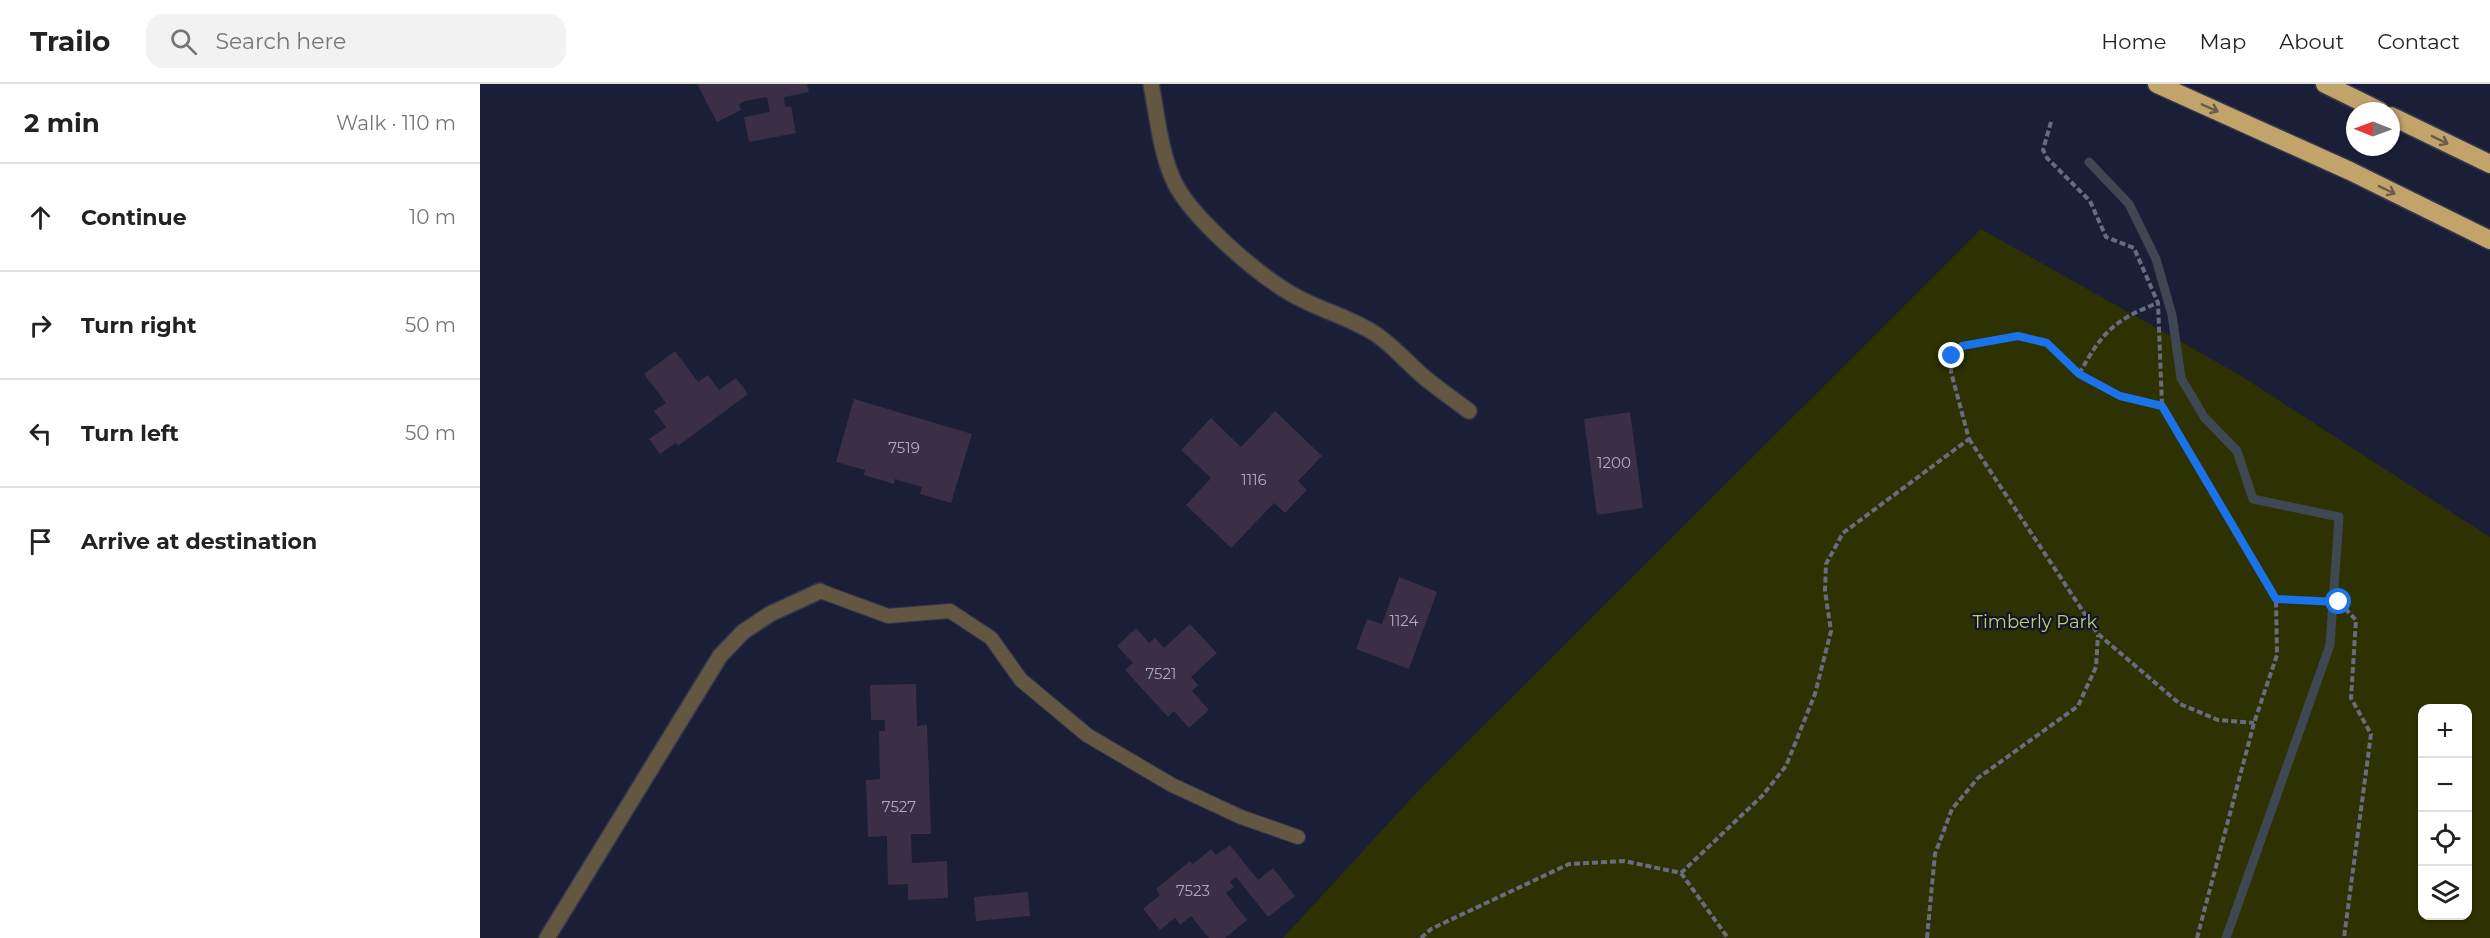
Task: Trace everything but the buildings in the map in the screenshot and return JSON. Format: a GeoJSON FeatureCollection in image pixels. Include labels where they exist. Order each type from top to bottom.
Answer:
{"type":"FeatureCollection","features":[{"type":"Feature","properties":{"kind":"highway"},"geometry":{"type":"LineString","coordinates":[[2157,84],[2350,171],[2490,240]]}},
{"type":"Feature","properties":{"kind":"highway"},"geometry":{"type":"LineString","coordinates":[[2325,84],[2362,102]]}},
{"type":"Feature","properties":{"kind":"highway"},"geometry":{"type":"LineString","coordinates":[[2400,120],[2490,164]]}},
{"type":"Feature","properties":{"kind":"street"},"geometry":{"type":"LineString","coordinates":[[1151,84],[1164,152],[1173,179],[1188,204],[1232,248],[1273,282],[1295,296],[1372,332],[1390,345],[1426,379],[1468,411]]}},
{"type":"Feature","properties":{"kind":"street"},"geometry":{"type":"LineString","coordinates":[[547,938],[720,656],[743,632],[761,620],[820,591]]}},
{"type":"Feature","properties":{"kind":"lane"},"geometry":{"type":"LineString","coordinates":[[820,591],[888,616],[950,611],[991,638],[1022,680],[1087,735],[1172,785],[1241,817],[1298,837]]}},
{"type":"Feature","properties":{"kind":"path"},"geometry":{"type":"LineString","coordinates":[[2051,122],[2043,150],[2047,158],[2090,201],[2106,237],[2133,248],[2158,303],[2162,406],[2276,599],[2277,655],[2254,723],[2197,938]]}},
{"type":"Feature","properties":{"kind":"path"},"geometry":{"type":"LineString","coordinates":[[2079,374],[2097,342],[2118,321],[2158,303]]}},
{"type":"Feature","properties":{"kind":"path"},"geometry":{"type":"LineString","coordinates":[[2162,406],[2120,396],[2079,374],[2047,343],[2018,336],[1962,346],[1952,356],[1951,372],[1969,439],[2098,634],[2180,704],[2218,720],[2254,723]]}},
{"type":"Feature","properties":{"kind":"path"},"geometry":{"type":"LineString","coordinates":[[1681,873],[1762,796],[1786,766],[1815,694],[1829,641],[1831,631],[1825,591],[1826,564],[1843,533],[1969,439]]}},
{"type":"Feature","properties":{"kind":"path"},"geometry":{"type":"LineString","coordinates":[[2276,599],[2339,602],[2356,620],[2351,698],[2372,734],[2344,938]]}},
{"type":"Feature","properties":{"kind":"path"},"geometry":{"type":"LineString","coordinates":[[1927,938],[1935,854],[1952,809],[1978,778],[2078,706],[2096,667],[2098,634]]}},
{"type":"Feature","properties":{"kind":"path"},"geometry":{"type":"LineString","coordinates":[[1421,938],[1431,929],[1569,864],[1624,861],[1681,873],[1728,938]]}},
{"type":"Feature","properties":{"kind":"green space","name":"Timberly Park"},"geometry":{"type":"Polygon","coordinates":[[[1981,229],[2238,374],[2490,537],[2490,938],[1283,938],[1419,790],[1981,229]]]}},
{"type":"Feature","properties":{"kind":"waterway"},"geometry":{"type":"LineString","coordinates":[[2089,162],[2129,204],[2156,259],[2172,315],[2181,378],[2204,417],[2237,451],[2253,499],[2339,517],[2330,645],[2226,938]]}},
{"type":"Feature","properties":{"kind":"route"},"geometry":{"type":"LineString","coordinates":[[1952,356],[1962,346],[2018,336],[2047,343],[2079,374],[2120,396],[2162,406],[2276,599],[2339,602]]}}]}
